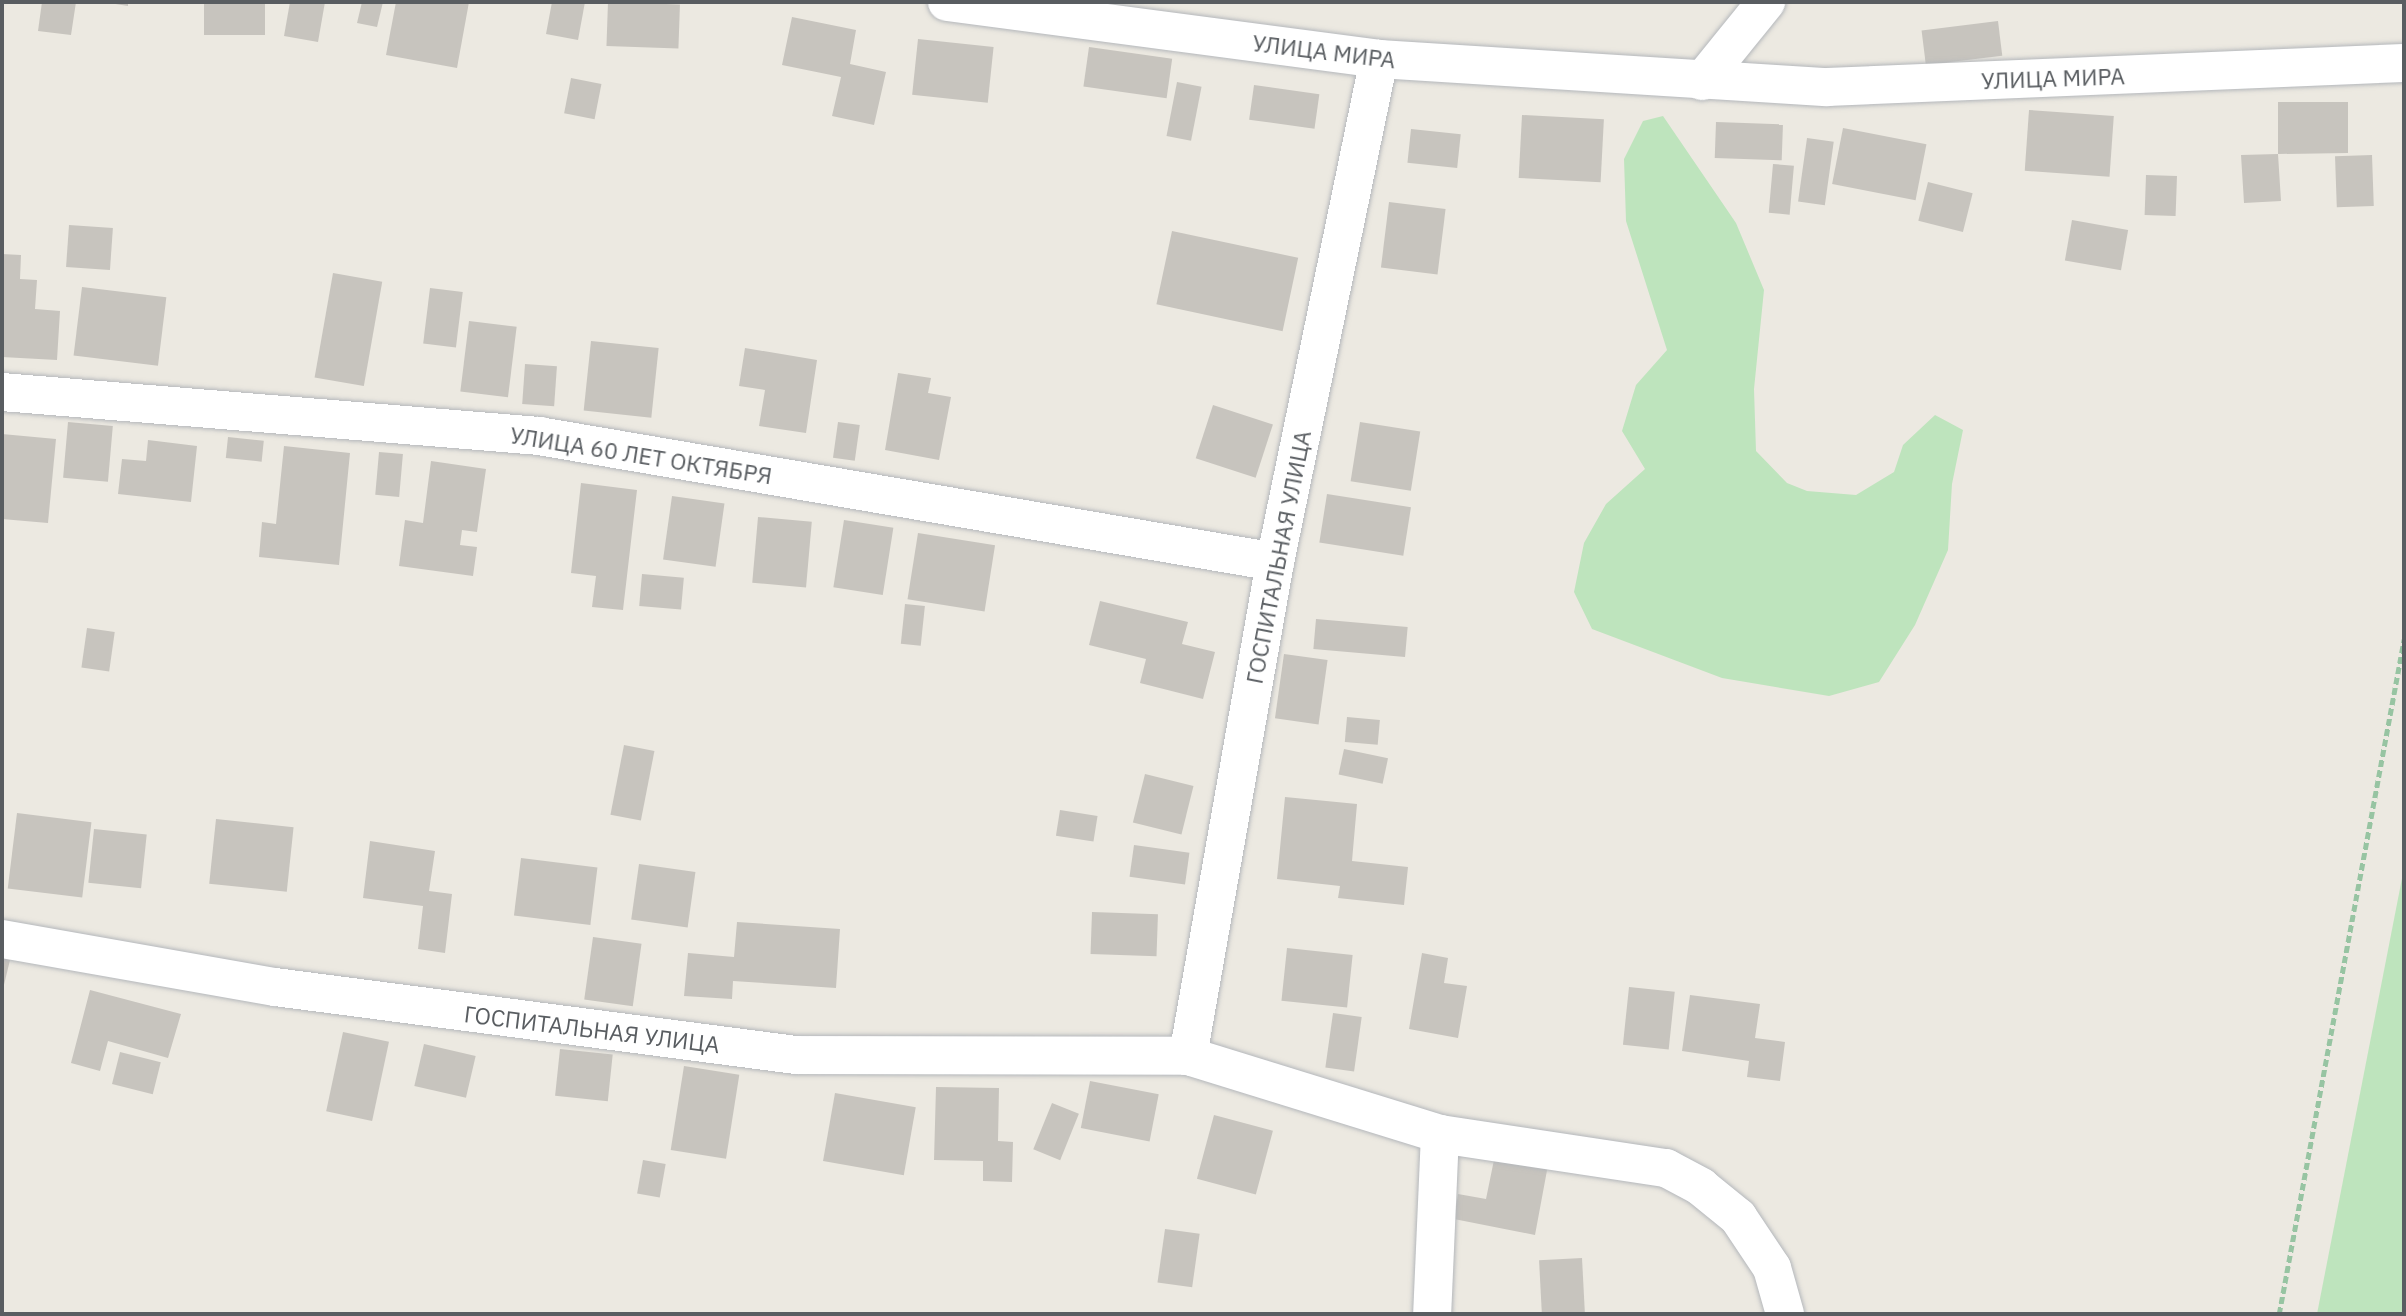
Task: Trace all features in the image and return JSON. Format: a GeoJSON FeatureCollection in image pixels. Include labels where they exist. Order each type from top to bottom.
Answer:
{"type":"FeatureCollection","features":[{"type":"Feature","properties":{"kind":"street","name":"УЛИЦА МИРА"},"geometry":{"type":"LineString","coordinates":[[947,2],[1379,59],[1827,87],[2404,63]]}},
{"type":"Feature","properties":{"kind":"street"},"geometry":{"type":"LineString","coordinates":[[1702,81],[1766,2]]}},
{"type":"Feature","properties":{"kind":"street","name":"ГОСПИТАЛЬНАЯ УЛИЦА"},"geometry":{"type":"LineString","coordinates":[[1188,1056],[1275,562],[1379,59]]}},
{"type":"Feature","properties":{"kind":"street","name":"УЛИЦА 60 ЛЕТ ОКТЯБРЯ"},"geometry":{"type":"LineString","coordinates":[[2,392],[539,436],[1275,562]]}},
{"type":"Feature","properties":{"kind":"street","name":"ГОСПИТАЛЬНАЯ УЛИЦА"},"geometry":{"type":"LineString","coordinates":[[2,939],[275,987],[796,1055],[1188,1056],[1440,1134],[1666,1168],[1701,1187],[1738,1217],[1772,1268],[1785,1314]]}},
{"type":"Feature","properties":{"kind":"street"},"geometry":{"type":"LineString","coordinates":[[1432,1314],[1440,1134]]}},
{"type":"Feature","properties":{"kind":"path"},"geometry":{"type":"LineString","coordinates":[[2280,1314],[2404,639]]}},
{"type":"Feature","properties":{"kind":"green space"},"geometry":{"type":"Polygon","coordinates":[[[1663,116],[1736,223],[1764,290],[1754,389],[1756,451],[1787,483],[1807,491],[1856,495],[1894,472],[1903,445],[1935,415],[1963,430],[1952,484],[1948,550],[1915,625],[1879,682],[1829,696],[1722,678],[1592,629],[1574,592],[1584,543],[1606,504],[1645,469],[1622,431],[1636,385],[1667,350],[1626,221],[1624,159],[1643,121],[1663,116]]]}},
{"type":"Feature","properties":{"kind":"green space"},"geometry":{"type":"Polygon","coordinates":[[[2404,868],[2404,1314],[2317,1314],[2404,868]]]}},
{"type":"Feature","properties":{"kind":"building"},"geometry":{"type":"Polygon","coordinates":[[[42,2],[76,2],[71,35],[38,31],[42,2]]]}},
{"type":"Feature","properties":{"kind":"building"},"geometry":{"type":"Polygon","coordinates":[[[103,2],[128,2],[128,6],[103,2]]]}},
{"type":"Feature","properties":{"kind":"building"},"geometry":{"type":"Polygon","coordinates":[[[204,2],[265,2],[265,35],[204,35],[204,2]]]}},
{"type":"Feature","properties":{"kind":"building"},"geometry":{"type":"Polygon","coordinates":[[[290,2],[325,2],[318,42],[284,36],[290,2]]]}},
{"type":"Feature","properties":{"kind":"building"},"geometry":{"type":"Polygon","coordinates":[[[362,2],[383,2],[377,27],[357,23],[362,2]]]}},
{"type":"Feature","properties":{"kind":"building"},"geometry":{"type":"Polygon","coordinates":[[[396,2],[469,2],[457,68],[386,55],[396,2]]]}},
{"type":"Feature","properties":{"kind":"building"},"geometry":{"type":"Polygon","coordinates":[[[552,2],[585,2],[578,40],[546,34],[552,2]]]}},
{"type":"Feature","properties":{"kind":"building"},"geometry":{"type":"Polygon","coordinates":[[[608,2],[680,5],[678,48],[606,46],[608,2]]]}},
{"type":"Feature","properties":{"kind":"building"},"geometry":{"type":"Polygon","coordinates":[[[792,17],[856,30],[850,64],[886,72],[874,125],[832,116],[841,77],[782,65],[792,17]]]}},
{"type":"Feature","properties":{"kind":"building"},"geometry":{"type":"Polygon","coordinates":[[[1998,21],[2002,56],[1926,65],[1922,30],[1998,21]]]}},
{"type":"Feature","properties":{"kind":"building"},"geometry":{"type":"Polygon","coordinates":[[[918,39],[994,47],[988,103],[912,95],[918,39]]]}},
{"type":"Feature","properties":{"kind":"building"},"geometry":{"type":"Polygon","coordinates":[[[1089,47],[1172,59],[1167,98],[1083,87],[1089,47]]]}},
{"type":"Feature","properties":{"kind":"building"},"geometry":{"type":"Polygon","coordinates":[[[571,78],[601,84],[595,119],[564,113],[571,78]]]}},
{"type":"Feature","properties":{"kind":"building"},"geometry":{"type":"Polygon","coordinates":[[[1177,82],[1202,87],[1191,141],[1167,136],[1177,82]]]}},
{"type":"Feature","properties":{"kind":"building"},"geometry":{"type":"Polygon","coordinates":[[[1254,85],[1319,94],[1314,129],[1249,120],[1254,85]]]}},
{"type":"Feature","properties":{"kind":"building"},"geometry":{"type":"Polygon","coordinates":[[[2278,102],[2348,102],[2348,153],[2278,154],[2278,102]]]}},
{"type":"Feature","properties":{"kind":"building"},"geometry":{"type":"Polygon","coordinates":[[[2029,110],[2114,116],[2110,177],[2025,171],[2029,110]]]}},
{"type":"Feature","properties":{"kind":"building"},"geometry":{"type":"Polygon","coordinates":[[[1522,115],[1604,119],[1601,182],[1519,178],[1522,115]]]}},
{"type":"Feature","properties":{"kind":"building"},"geometry":{"type":"Polygon","coordinates":[[[1716,122],[1783,124],[1782,160],[1715,158],[1716,122]]]}},
{"type":"Feature","properties":{"kind":"building"},"geometry":{"type":"Polygon","coordinates":[[[1843,128],[1926,144],[1916,200],[1832,184],[1843,128]]]}},
{"type":"Feature","properties":{"kind":"building"},"geometry":{"type":"Polygon","coordinates":[[[1411,129],[1461,134],[1457,168],[1407,163],[1411,129]]]}},
{"type":"Feature","properties":{"kind":"building"},"geometry":{"type":"Polygon","coordinates":[[[1807,138],[1834,142],[1825,205],[1798,201],[1807,138]]]}},
{"type":"Feature","properties":{"kind":"building"},"geometry":{"type":"Polygon","coordinates":[[[2278,154],[2281,201],[2244,203],[2241,155],[2278,154]]]}},
{"type":"Feature","properties":{"kind":"building"},"geometry":{"type":"Polygon","coordinates":[[[2372,155],[2374,206],[2337,207],[2335,156],[2372,155]]]}},
{"type":"Feature","properties":{"kind":"building"},"geometry":{"type":"Polygon","coordinates":[[[1773,164],[1794,166],[1790,215],[1769,213],[1773,164]]]}},
{"type":"Feature","properties":{"kind":"building"},"geometry":{"type":"Polygon","coordinates":[[[2146,175],[2177,176],[2176,216],[2145,215],[2146,175]]]}},
{"type":"Feature","properties":{"kind":"building"},"geometry":{"type":"Polygon","coordinates":[[[1928,182],[1973,193],[1963,232],[1918,221],[1928,182]]]}},
{"type":"Feature","properties":{"kind":"building"},"geometry":{"type":"Polygon","coordinates":[[[1389,202],[1446,209],[1438,274],[1381,268],[1389,202]]]}},
{"type":"Feature","properties":{"kind":"building"},"geometry":{"type":"Polygon","coordinates":[[[2072,220],[2128,230],[2121,270],[2065,260],[2072,220]]]}},
{"type":"Feature","properties":{"kind":"building"},"geometry":{"type":"Polygon","coordinates":[[[69,225],[113,228],[110,270],[66,267],[69,225]]]}},
{"type":"Feature","properties":{"kind":"building"},"geometry":{"type":"Polygon","coordinates":[[[1172,231],[1298,258],[1283,331],[1156,304],[1172,231]]]}},
{"type":"Feature","properties":{"kind":"building"},"geometry":{"type":"Polygon","coordinates":[[[2,254],[21,255],[20,279],[37,280],[35,309],[60,311],[57,360],[2,357],[2,254]]]}},
{"type":"Feature","properties":{"kind":"building"},"geometry":{"type":"Polygon","coordinates":[[[333,273],[382,282],[364,386],[315,377],[333,273]]]}},
{"type":"Feature","properties":{"kind":"building"},"geometry":{"type":"Polygon","coordinates":[[[82,287],[166,297],[158,366],[74,355],[82,287]]]}},
{"type":"Feature","properties":{"kind":"building"},"geometry":{"type":"Polygon","coordinates":[[[430,288],[463,292],[456,348],[423,344],[430,288]]]}},
{"type":"Feature","properties":{"kind":"building"},"geometry":{"type":"Polygon","coordinates":[[[469,321],[517,327],[508,397],[460,391],[469,321]]]}},
{"type":"Feature","properties":{"kind":"building"},"geometry":{"type":"Polygon","coordinates":[[[591,341],[659,348],[651,418],[584,411],[591,341]]]}},
{"type":"Feature","properties":{"kind":"building"},"geometry":{"type":"Polygon","coordinates":[[[745,348],[817,360],[806,433],[759,426],[765,390],[739,386],[745,348]]]}},
{"type":"Feature","properties":{"kind":"building"},"geometry":{"type":"Polygon","coordinates":[[[525,364],[557,366],[554,406],[522,404],[525,364]]]}},
{"type":"Feature","properties":{"kind":"building"},"geometry":{"type":"Polygon","coordinates":[[[898,373],[931,378],[928,393],[951,397],[939,460],[885,450],[898,373]]]}},
{"type":"Feature","properties":{"kind":"building"},"geometry":{"type":"Polygon","coordinates":[[[1213,405],[1273,424],[1256,478],[1196,458],[1213,405]]]}},
{"type":"Feature","properties":{"kind":"building"},"geometry":{"type":"Polygon","coordinates":[[[68,422],[113,426],[108,482],[63,478],[68,422]]]}},
{"type":"Feature","properties":{"kind":"building"},"geometry":{"type":"Polygon","coordinates":[[[838,422],[860,425],[855,461],[833,458],[838,422]]]}},
{"type":"Feature","properties":{"kind":"building"},"geometry":{"type":"Polygon","coordinates":[[[1360,422],[1420,432],[1411,491],[1351,481],[1360,422]]]}},
{"type":"Feature","properties":{"kind":"building"},"geometry":{"type":"Polygon","coordinates":[[[2,434],[56,439],[48,523],[2,519],[2,434]]]}},
{"type":"Feature","properties":{"kind":"building"},"geometry":{"type":"Polygon","coordinates":[[[228,437],[264,441],[262,462],[226,458],[228,437]]]}},
{"type":"Feature","properties":{"kind":"building"},"geometry":{"type":"Polygon","coordinates":[[[148,440],[197,446],[191,502],[118,494],[122,459],[146,461],[148,440]]]}},
{"type":"Feature","properties":{"kind":"building"},"geometry":{"type":"Polygon","coordinates":[[[284,446],[350,453],[339,565],[259,557],[262,522],[276,524],[284,446]]]}},
{"type":"Feature","properties":{"kind":"building"},"geometry":{"type":"Polygon","coordinates":[[[379,452],[403,454],[399,497],[375,495],[379,452]]]}},
{"type":"Feature","properties":{"kind":"building"},"geometry":{"type":"Polygon","coordinates":[[[431,461],[486,469],[477,532],[462,530],[460,545],[477,547],[473,576],[399,566],[405,520],[423,523],[431,461]]]}},
{"type":"Feature","properties":{"kind":"building"},"geometry":{"type":"Polygon","coordinates":[[[581,483],[637,490],[623,610],[592,607],[596,576],[571,573],[581,483]]]}},
{"type":"Feature","properties":{"kind":"building"},"geometry":{"type":"Polygon","coordinates":[[[1327,494],[1411,507],[1403,556],[1319,542],[1327,494]]]}},
{"type":"Feature","properties":{"kind":"building"},"geometry":{"type":"Polygon","coordinates":[[[672,496],[724,503],[716,567],[663,559],[672,496]]]}},
{"type":"Feature","properties":{"kind":"building"},"geometry":{"type":"Polygon","coordinates":[[[758,517],[812,522],[806,587],[752,583],[758,517]]]}},
{"type":"Feature","properties":{"kind":"building"},"geometry":{"type":"Polygon","coordinates":[[[844,520],[893,528],[883,595],[833,587],[844,520]]]}},
{"type":"Feature","properties":{"kind":"building"},"geometry":{"type":"Polygon","coordinates":[[[918,533],[995,545],[985,611],[908,599],[918,533]]]}},
{"type":"Feature","properties":{"kind":"building"},"geometry":{"type":"Polygon","coordinates":[[[642,574],[684,578],[681,610],[639,606],[642,574]]]}},
{"type":"Feature","properties":{"kind":"building"},"geometry":{"type":"Polygon","coordinates":[[[1100,601],[1188,622],[1182,644],[1215,652],[1203,699],[1140,683],[1146,659],[1089,645],[1100,601]]]}},
{"type":"Feature","properties":{"kind":"building"},"geometry":{"type":"Polygon","coordinates":[[[905,604],[925,606],[921,646],[901,644],[905,604]]]}},
{"type":"Feature","properties":{"kind":"building"},"geometry":{"type":"Polygon","coordinates":[[[1316,619],[1408,627],[1405,657],[1313,649],[1316,619]]]}},
{"type":"Feature","properties":{"kind":"building"},"geometry":{"type":"Polygon","coordinates":[[[87,628],[115,632],[109,672],[81,668],[87,628]]]}},
{"type":"Feature","properties":{"kind":"building"},"geometry":{"type":"Polygon","coordinates":[[[1284,654],[1328,660],[1319,724],[1275,718],[1284,654]]]}},
{"type":"Feature","properties":{"kind":"building"},"geometry":{"type":"Polygon","coordinates":[[[1347,717],[1380,720],[1378,745],[1345,742],[1347,717]]]}},
{"type":"Feature","properties":{"kind":"building"},"geometry":{"type":"Polygon","coordinates":[[[624,745],[654,751],[641,821],[610,815],[624,745]]]}},
{"type":"Feature","properties":{"kind":"building"},"geometry":{"type":"Polygon","coordinates":[[[1344,749],[1388,758],[1383,784],[1339,774],[1344,749]]]}},
{"type":"Feature","properties":{"kind":"building"},"geometry":{"type":"Polygon","coordinates":[[[1145,774],[1194,786],[1181,835],[1133,823],[1145,774]]]}},
{"type":"Feature","properties":{"kind":"building"},"geometry":{"type":"Polygon","coordinates":[[[1285,797],[1357,804],[1352,861],[1408,867],[1404,905],[1338,898],[1340,886],[1277,879],[1285,797]]]}},
{"type":"Feature","properties":{"kind":"building"},"geometry":{"type":"Polygon","coordinates":[[[1060,810],[1098,816],[1093,842],[1056,836],[1060,810]]]}},
{"type":"Feature","properties":{"kind":"building"},"geometry":{"type":"Polygon","coordinates":[[[17,813],[91,822],[82,898],[8,888],[17,813]]]}},
{"type":"Feature","properties":{"kind":"building"},"geometry":{"type":"Polygon","coordinates":[[[216,819],[294,827],[287,892],[209,884],[216,819]]]}},
{"type":"Feature","properties":{"kind":"building"},"geometry":{"type":"Polygon","coordinates":[[[94,829],[147,835],[141,888],[88,883],[94,829]]]}},
{"type":"Feature","properties":{"kind":"building"},"geometry":{"type":"Polygon","coordinates":[[[370,841],[435,851],[429,891],[452,894],[445,953],[418,949],[423,906],[363,898],[370,841]]]}},
{"type":"Feature","properties":{"kind":"building"},"geometry":{"type":"Polygon","coordinates":[[[1134,845],[1189,853],[1185,884],[1130,877],[1134,845]]]}},
{"type":"Feature","properties":{"kind":"building"},"geometry":{"type":"Polygon","coordinates":[[[521,858],[597,867],[590,925],[514,916],[521,858]]]}},
{"type":"Feature","properties":{"kind":"building"},"geometry":{"type":"Polygon","coordinates":[[[639,864],[695,872],[688,927],[631,919],[639,864]]]}},
{"type":"Feature","properties":{"kind":"building"},"geometry":{"type":"Polygon","coordinates":[[[1092,912],[1158,914],[1156,956],[1091,954],[1092,912]]]}},
{"type":"Feature","properties":{"kind":"building"},"geometry":{"type":"Polygon","coordinates":[[[737,922],[840,929],[836,988],[733,981],[732,999],[684,996],[688,953],[734,957],[737,922]]]}},
{"type":"Feature","properties":{"kind":"building"},"geometry":{"type":"Polygon","coordinates":[[[593,937],[642,944],[633,1006],[584,999],[593,937]]]}},
{"type":"Feature","properties":{"kind":"building"},"geometry":{"type":"Polygon","coordinates":[[[1287,948],[1353,955],[1347,1008],[1281,1001],[1287,948]]]}},
{"type":"Feature","properties":{"kind":"building"},"geometry":{"type":"Polygon","coordinates":[[[1422,953],[1448,958],[1444,983],[1467,986],[1458,1038],[1409,1029],[1422,953]]]}},
{"type":"Feature","properties":{"kind":"building"},"geometry":{"type":"Polygon","coordinates":[[[2,958],[10,960],[3,989],[2,989],[2,958]]]}},
{"type":"Feature","properties":{"kind":"building"},"geometry":{"type":"Polygon","coordinates":[[[1629,987],[1675,992],[1669,1049],[1623,1045],[1629,987]]]}},
{"type":"Feature","properties":{"kind":"building"},"geometry":{"type":"Polygon","coordinates":[[[90,990],[181,1014],[168,1058],[108,1041],[100,1071],[71,1063],[90,990]]]}},
{"type":"Feature","properties":{"kind":"building"},"geometry":{"type":"Polygon","coordinates":[[[1690,995],[1760,1004],[1755,1038],[1785,1042],[1780,1081],[1747,1077],[1749,1061],[1682,1051],[1690,995]]]}},
{"type":"Feature","properties":{"kind":"building"},"geometry":{"type":"Polygon","coordinates":[[[1333,1013],[1362,1017],[1354,1072],[1325,1067],[1333,1013]]]}},
{"type":"Feature","properties":{"kind":"building"},"geometry":{"type":"Polygon","coordinates":[[[343,1032],[389,1042],[372,1121],[326,1111],[343,1032]]]}},
{"type":"Feature","properties":{"kind":"building"},"geometry":{"type":"Polygon","coordinates":[[[424,1044],[476,1056],[466,1098],[414,1086],[424,1044]]]}},
{"type":"Feature","properties":{"kind":"building"},"geometry":{"type":"Polygon","coordinates":[[[560,1049],[613,1055],[608,1101],[555,1096],[560,1049]]]}},
{"type":"Feature","properties":{"kind":"building"},"geometry":{"type":"Polygon","coordinates":[[[120,1052],[161,1062],[153,1094],[112,1084],[120,1052]]]}},
{"type":"Feature","properties":{"kind":"building"},"geometry":{"type":"Polygon","coordinates":[[[684,1066],[739,1075],[726,1159],[671,1150],[684,1066]]]}},
{"type":"Feature","properties":{"kind":"building"},"geometry":{"type":"Polygon","coordinates":[[[1090,1081],[1159,1094],[1150,1141],[1081,1128],[1090,1081]]]}},
{"type":"Feature","properties":{"kind":"building"},"geometry":{"type":"Polygon","coordinates":[[[936,1087],[999,1088],[998,1141],[1013,1142],[1012,1182],[983,1181],[983,1161],[934,1160],[936,1087]]]}},
{"type":"Feature","properties":{"kind":"building"},"geometry":{"type":"Polygon","coordinates":[[[835,1093],[916,1107],[904,1175],[823,1161],[835,1093]]]}},
{"type":"Feature","properties":{"kind":"building"},"geometry":{"type":"Polygon","coordinates":[[[1052,1103],[1079,1114],[1060,1160],[1033,1149],[1052,1103]]]}},
{"type":"Feature","properties":{"kind":"building"},"geometry":{"type":"Polygon","coordinates":[[[1214,1115],[1273,1131],[1256,1195],[1197,1179],[1214,1115]]]}},
{"type":"Feature","properties":{"kind":"building"},"geometry":{"type":"Polygon","coordinates":[[[1495,1155],[1548,1165],[1535,1235],[1454,1219],[1458,1194],[1486,1199],[1495,1155]]]}},
{"type":"Feature","properties":{"kind":"building"},"geometry":{"type":"Polygon","coordinates":[[[643,1160],[666,1164],[660,1197],[637,1193],[643,1160]]]}},
{"type":"Feature","properties":{"kind":"building"},"geometry":{"type":"Polygon","coordinates":[[[1165,1229],[1200,1234],[1192,1287],[1157,1282],[1165,1229]]]}},
{"type":"Feature","properties":{"kind":"building"},"geometry":{"type":"Polygon","coordinates":[[[1582,1258],[1585,1314],[1542,1314],[1539,1260],[1582,1258]]]}}]}
